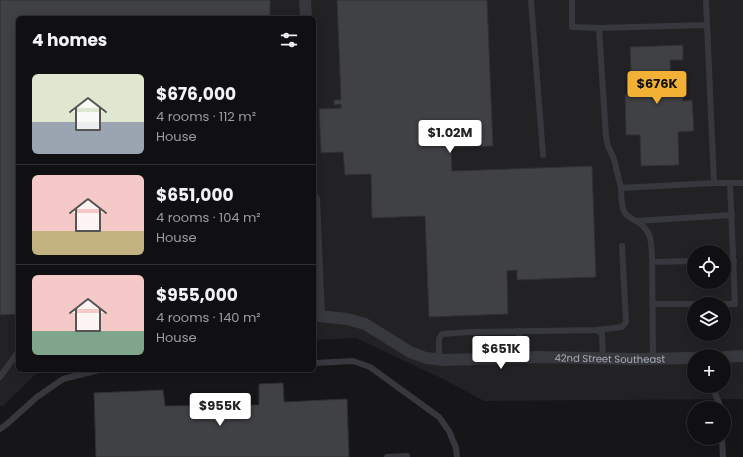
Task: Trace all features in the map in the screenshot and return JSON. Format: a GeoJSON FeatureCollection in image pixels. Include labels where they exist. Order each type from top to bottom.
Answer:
{"type":"FeatureCollection","features":[{"type":"Feature","properties":{"kind":"street"},"geometry":{"type":"LineString","coordinates":[[305,0],[306,16]]}},
{"type":"Feature","properties":{"kind":"street"},"geometry":{"type":"LineString","coordinates":[[316,277],[317,316]]}},
{"type":"Feature","properties":{"kind":"street","name":"42nd Street Southeast"},"geometry":{"type":"LineString","coordinates":[[317,316],[347,319],[365,324],[410,352],[426,358],[444,360],[540,357],[687,358]]}},
{"type":"Feature","properties":{"kind":"street"},"geometry":{"type":"LineString","coordinates":[[731,357],[743,356]]}},
{"type":"Feature","properties":{"kind":"lane"},"geometry":{"type":"LineString","coordinates":[[531,0],[543,155]]}},
{"type":"Feature","properties":{"kind":"lane"},"geometry":{"type":"LineString","coordinates":[[572,0],[572,27],[599,28],[707,25]]}},
{"type":"Feature","properties":{"kind":"lane"},"geometry":{"type":"LineString","coordinates":[[706,0],[714,184]]}},
{"type":"Feature","properties":{"kind":"lane"},"geometry":{"type":"LineString","coordinates":[[599,28],[606,137],[608,146],[614,158],[623,208],[626,214],[648,231],[651,240],[653,359]]}},
{"type":"Feature","properties":{"kind":"lane"},"geometry":{"type":"LineString","coordinates":[[730,183],[735,304],[731,304]]}},
{"type":"Feature","properties":{"kind":"lane"},"geometry":{"type":"LineString","coordinates":[[620,188],[743,183]]}},
{"type":"Feature","properties":{"kind":"lane"},"geometry":{"type":"LineString","coordinates":[[636,221],[732,215]]}},
{"type":"Feature","properties":{"kind":"lane"},"geometry":{"type":"LineString","coordinates":[[439,359],[439,339],[442,334],[597,330],[622,327],[626,322],[622,246]]}},
{"type":"Feature","properties":{"kind":"lane"},"geometry":{"type":"LineString","coordinates":[[652,262],[687,261]]}},
{"type":"Feature","properties":{"kind":"lane"},"geometry":{"type":"LineString","coordinates":[[652,304],[687,304]]}},
{"type":"Feature","properties":{"kind":"lane"},"geometry":{"type":"LineString","coordinates":[[597,330],[602,334],[603,358]]}},
{"type":"Feature","properties":{"kind":"lane"},"geometry":{"type":"LineString","coordinates":[[519,331],[519,358]]}},
{"type":"Feature","properties":{"kind":"lane"},"geometry":{"type":"LineString","coordinates":[[0,378],[16,355]]}},
{"type":"Feature","properties":{"kind":"lane"},"geometry":{"type":"LineString","coordinates":[[316,363],[353,362],[370,367],[439,417],[449,432],[456,448],[457,457]]}},
{"type":"Feature","properties":{"kind":"lane"},"geometry":{"type":"LineString","coordinates":[[0,429],[37,397],[62,379],[91,372]]}},
{"type":"Feature","properties":{"kind":"lane"},"geometry":{"type":"LineString","coordinates":[[722,445],[723,457]]}},
{"type":"Feature","properties":{"kind":"lane"},"geometry":{"type":"LineString","coordinates":[[387,457],[407,457]]}},
{"type":"Feature","properties":{"kind":"shaded area"},"geometry":{"type":"Polygon","coordinates":[[[0,0],[743,0],[743,399],[484,401],[445,380],[356,338],[316,340],[316,16],[16,16],[16,372],[38,372],[3,406],[0,406],[0,0]]]}},
{"type":"Feature","properties":{"kind":"building"},"geometry":{"type":"Polygon","coordinates":[[[0,0],[270,0],[270,16],[16,16],[16,314],[0,315],[0,0]]]}},
{"type":"Feature","properties":{"kind":"building"},"geometry":{"type":"Polygon","coordinates":[[[337,0],[487,0],[493,146],[451,148],[452,171],[592,166],[596,277],[517,280],[517,270],[507,271],[508,314],[429,317],[425,216],[372,218],[371,174],[345,175],[343,152],[321,153],[319,109],[341,108],[341,104],[334,105],[334,100],[341,100],[337,0]]]}},
{"type":"Feature","properties":{"kind":"building"},"geometry":{"type":"Polygon","coordinates":[[[683,45],[683,60],[670,60],[671,92],[683,92],[683,101],[692,100],[694,131],[678,132],[679,165],[641,166],[640,135],[626,135],[625,95],[632,95],[630,47],[683,45]]]}},
{"type":"Feature","properties":{"kind":"building"},"geometry":{"type":"Polygon","coordinates":[[[283,383],[284,402],[347,399],[349,457],[96,457],[94,393],[163,390],[165,406],[259,405],[259,384],[283,383]]]}}]}
